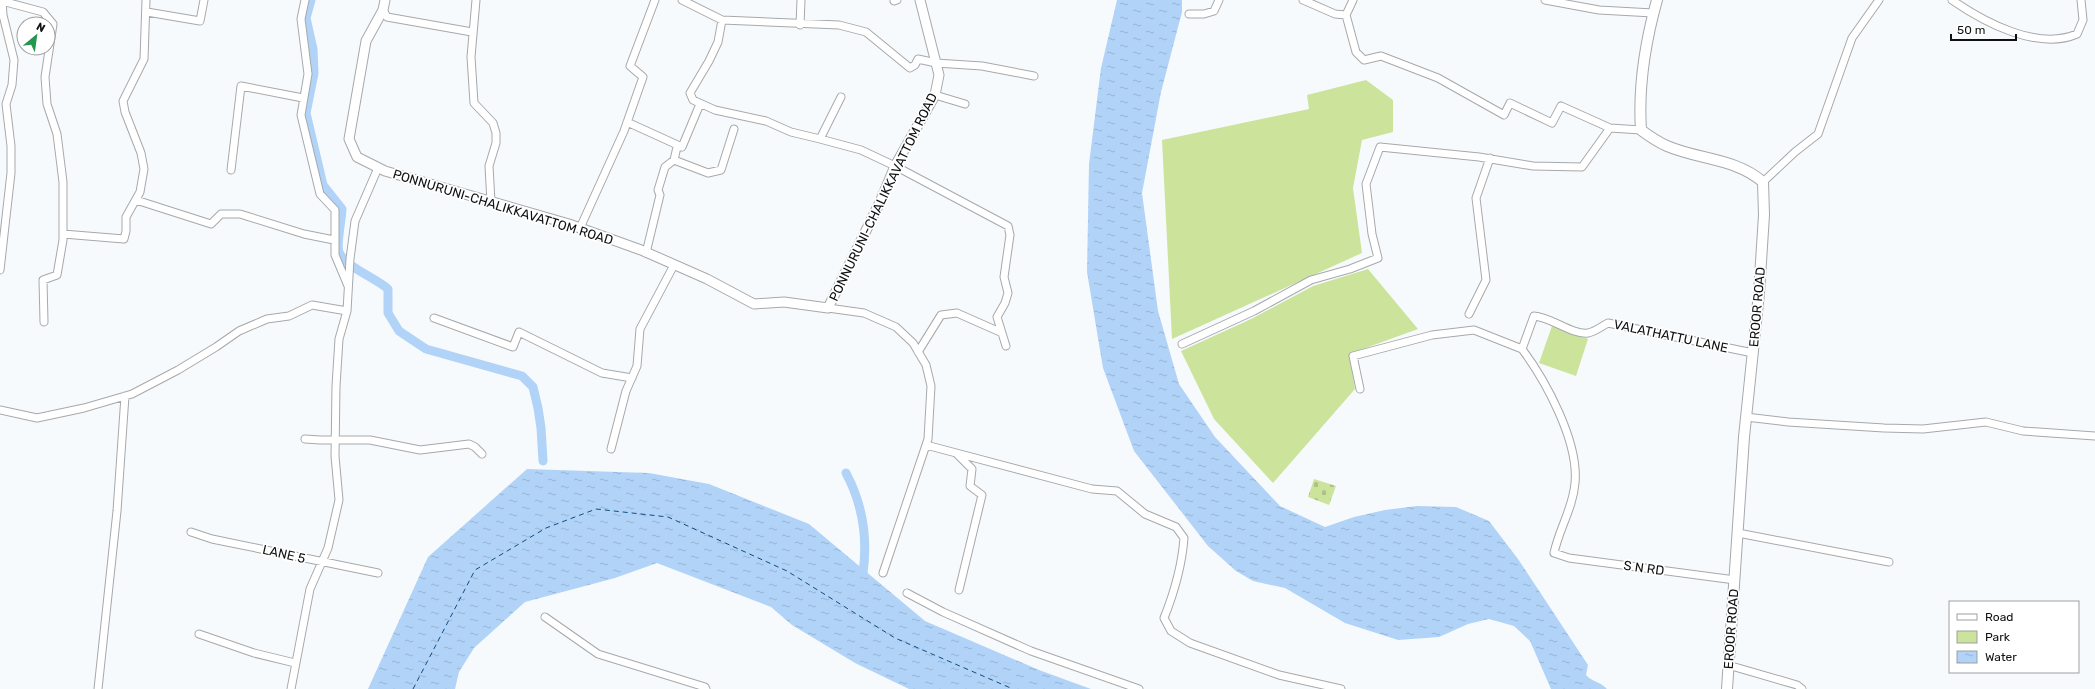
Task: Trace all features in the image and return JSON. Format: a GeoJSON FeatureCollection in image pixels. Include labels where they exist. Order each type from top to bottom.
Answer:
{"type":"FeatureCollection","features":[{"type":"Feature","properties":{"kind":"main road"},"geometry":{"type":"LineString","coordinates":[[1655,7],[1642,60],[1639,105],[1641,130],[1668,147],[1737,165],[1753,173],[1763,182]]}},
{"type":"Feature","properties":{"kind":"main road","name":"EROOR ROAD"},"geometry":{"type":"LineString","coordinates":[[1728,689],[1728,665],[1746,417],[1753,353],[1764,215],[1763,182]]}},
{"type":"Feature","properties":{"kind":"street"},"geometry":{"type":"LineString","coordinates":[[0,270],[11,174],[11,146],[6,104],[12,85],[14,60],[3,15],[2,0],[44,12],[53,24],[45,77],[47,104],[57,134],[63,182],[63,234],[57,275],[43,280],[44,322]]}},
{"type":"Feature","properties":{"kind":"street"},"geometry":{"type":"LineString","coordinates":[[63,234],[124,239],[126,231],[126,217],[136,200],[142,179],[144,162],[125,112],[123,101],[144,59],[146,0]]}},
{"type":"Feature","properties":{"kind":"street"},"geometry":{"type":"LineString","coordinates":[[146,12],[200,22],[204,0]]}},
{"type":"Feature","properties":{"kind":"street"},"geometry":{"type":"LineString","coordinates":[[305,0],[301,19],[308,74],[301,115],[320,194],[335,210],[335,255],[348,287]]}},
{"type":"Feature","properties":{"kind":"street","name":"PONNURUNI-CHALIKKAVATTOM ROAD"},"geometry":{"type":"LineString","coordinates":[[385,0],[384,10],[366,41],[349,139],[357,157],[378,168],[580,228],[674,265],[754,304],[784,302],[828,308],[880,202],[895,166],[935,95],[939,75],[920,0]]}},
{"type":"Feature","properties":{"kind":"street"},"geometry":{"type":"LineString","coordinates":[[476,0],[471,57],[474,103],[493,123],[496,133],[496,143],[489,166],[491,202]]}},
{"type":"Feature","properties":{"kind":"street"},"geometry":{"type":"LineString","coordinates":[[580,228],[627,122],[644,77],[630,66],[655,0]]}},
{"type":"Feature","properties":{"kind":"street"},"geometry":{"type":"LineString","coordinates":[[682,0],[722,20],[838,25],[866,32],[910,68],[918,59],[936,63],[982,66],[1034,76]]}},
{"type":"Feature","properties":{"kind":"street"},"geometry":{"type":"LineString","coordinates":[[800,24],[801,0]]}},
{"type":"Feature","properties":{"kind":"street"},"geometry":{"type":"LineString","coordinates":[[1189,14],[1204,14],[1214,11],[1219,0]]}},
{"type":"Feature","properties":{"kind":"street"},"geometry":{"type":"LineString","coordinates":[[1303,0],[1335,14],[1346,15]]}},
{"type":"Feature","properties":{"kind":"street"},"geometry":{"type":"LineString","coordinates":[[1353,0],[1346,15],[1356,52],[1364,60],[1380,56],[1430,75],[1459,89],[1504,115],[1510,103],[1552,123],[1561,106],[1610,128],[1641,130]]}},
{"type":"Feature","properties":{"kind":"street"},"geometry":{"type":"LineString","coordinates":[[1545,0],[1599,10],[1655,7]]}},
{"type":"Feature","properties":{"kind":"street"},"geometry":{"type":"LineString","coordinates":[[1763,182],[1794,152],[1818,134],[1852,38],[1879,0]]}},
{"type":"Feature","properties":{"kind":"street"},"geometry":{"type":"LineString","coordinates":[[1953,0],[1976,16],[2011,32],[2041,39],[2069,37],[2077,34],[2083,20],[2081,0]]}},
{"type":"Feature","properties":{"kind":"street"},"geometry":{"type":"LineString","coordinates":[[384,10],[387,17],[472,32]]}},
{"type":"Feature","properties":{"kind":"street"},"geometry":{"type":"LineString","coordinates":[[722,20],[718,42],[709,62],[690,93],[693,100],[715,110],[766,121],[791,132],[861,150],[895,166],[1008,226],[1010,235],[1004,277],[1008,293],[1006,303],[997,317],[1000,332],[1006,346]]}},
{"type":"Feature","properties":{"kind":"street"},"geometry":{"type":"LineString","coordinates":[[230,170],[241,86],[303,98]]}},
{"type":"Feature","properties":{"kind":"street"},"geometry":{"type":"LineString","coordinates":[[935,95],[965,104]]}},
{"type":"Feature","properties":{"kind":"street"},"geometry":{"type":"LineString","coordinates":[[820,139],[841,97]]}},
{"type":"Feature","properties":{"kind":"street"},"geometry":{"type":"LineString","coordinates":[[646,253],[660,195],[658,190],[665,167],[674,160],[678,147],[682,147],[700,104]]}},
{"type":"Feature","properties":{"kind":"street"},"geometry":{"type":"LineString","coordinates":[[627,122],[682,147]]}},
{"type":"Feature","properties":{"kind":"street"},"geometry":{"type":"LineString","coordinates":[[1182,344],[1254,311],[1311,280],[1350,270],[1378,258],[1372,234],[1366,184],[1380,147],[1490,158],[1534,166],[1582,166],[1610,128]]}},
{"type":"Feature","properties":{"kind":"street"},"geometry":{"type":"LineString","coordinates":[[674,160],[708,173],[721,170],[734,129]]}},
{"type":"Feature","properties":{"kind":"street"},"geometry":{"type":"LineString","coordinates":[[1469,314],[1486,280],[1476,198],[1490,158]]}},
{"type":"Feature","properties":{"kind":"street"},"geometry":{"type":"LineString","coordinates":[[291,689],[310,589],[328,548],[339,500],[335,440],[339,339],[347,311],[355,222],[378,168]]}},
{"type":"Feature","properties":{"kind":"street"},"geometry":{"type":"LineString","coordinates":[[136,200],[211,224],[221,214],[240,214],[304,234],[334,240]]}},
{"type":"Feature","properties":{"kind":"street"},"geometry":{"type":"LineString","coordinates":[[611,449],[626,391],[637,366],[640,329],[674,265]]}},
{"type":"Feature","properties":{"kind":"street"},"geometry":{"type":"LineString","coordinates":[[0,410],[37,418],[84,408],[125,396],[178,370],[216,348],[239,331],[267,319],[289,316],[312,305],[347,311]]}},
{"type":"Feature","properties":{"kind":"street"},"geometry":{"type":"LineString","coordinates":[[828,308],[864,313],[896,327],[913,343],[926,365],[931,386],[931,407],[926,445],[883,573]]}},
{"type":"Feature","properties":{"kind":"street"},"geometry":{"type":"LineString","coordinates":[[918,352],[941,315],[957,313],[1000,332]]}},
{"type":"Feature","properties":{"kind":"street","name":"VALATHATTU LANE"},"geometry":{"type":"LineString","coordinates":[[1522,349],[1534,316],[1541,316],[1577,331],[1588,333],[1608,323],[1753,353]]}},
{"type":"Feature","properties":{"kind":"street"},"geometry":{"type":"LineString","coordinates":[[434,318],[513,347],[519,332],[602,373],[632,378]]}},
{"type":"Feature","properties":{"kind":"street"},"geometry":{"type":"LineString","coordinates":[[1360,389],[1353,356],[1396,343],[1432,335],[1474,330],[1522,349]]}},
{"type":"Feature","properties":{"kind":"street","name":"S N RD"},"geometry":{"type":"LineString","coordinates":[[1522,349],[1549,391],[1568,436],[1573,460],[1576,482],[1569,513],[1557,539],[1554,553],[1569,558],[1735,580]]}},
{"type":"Feature","properties":{"kind":"street"},"geometry":{"type":"LineString","coordinates":[[98,689],[117,510],[125,396]]}},
{"type":"Feature","properties":{"kind":"street"},"geometry":{"type":"LineString","coordinates":[[1746,417],[1788,422],[1923,429],[1986,422],[2023,431],[2095,436]]}},
{"type":"Feature","properties":{"kind":"street"},"geometry":{"type":"LineString","coordinates":[[305,438],[370,440],[420,450],[469,444],[475,447],[482,454]]}},
{"type":"Feature","properties":{"kind":"street"},"geometry":{"type":"LineString","coordinates":[[926,445],[957,454],[988,460],[1092,489],[1117,491],[1145,514],[1176,527],[1184,538],[1183,552],[1171,601],[1164,618],[1170,631],[1190,643],[1279,675],[1341,689]]}},
{"type":"Feature","properties":{"kind":"street"},"geometry":{"type":"LineString","coordinates":[[957,454],[972,469],[970,486],[982,495],[958,590]]}},
{"type":"Feature","properties":{"kind":"street","name":"LANE 5"},"geometry":{"type":"LineString","coordinates":[[191,532],[212,539],[378,573]]}},
{"type":"Feature","properties":{"kind":"street"},"geometry":{"type":"LineString","coordinates":[[1738,533],[1889,562]]}},
{"type":"Feature","properties":{"kind":"street"},"geometry":{"type":"LineString","coordinates":[[907,593],[943,612],[1031,651],[1139,689]]}},
{"type":"Feature","properties":{"kind":"street"},"geometry":{"type":"LineString","coordinates":[[545,617],[598,654],[705,687],[706,689]]}},
{"type":"Feature","properties":{"kind":"street"},"geometry":{"type":"LineString","coordinates":[[199,634],[254,653],[296,663]]}},
{"type":"Feature","properties":{"kind":"street"},"geometry":{"type":"LineString","coordinates":[[1728,665],[1798,685],[1802,689]]}},
{"type":"Feature","properties":{"kind":"green space"},"geometry":{"type":"Polygon","coordinates":[[[1366,80],[1393,100],[1393,132],[1362,140],[1353,188],[1362,253],[1172,339],[1162,140],[1309,109],[1307,95],[1366,80]]]}},
{"type":"Feature","properties":{"kind":"green space"},"geometry":{"type":"Polygon","coordinates":[[[1368,269],[1418,329],[1349,354],[1355,389],[1273,483],[1214,419],[1181,351],[1251,319],[1313,286],[1368,269]]]}},
{"type":"Feature","properties":{"kind":"green space"},"geometry":{"type":"Polygon","coordinates":[[[1552,326],[1588,339],[1576,376],[1539,363],[1552,326]]]}},
{"type":"Feature","properties":{"kind":"green space"},"geometry":{"type":"Polygon","coordinates":[[[1314,479],[1336,486],[1329,505],[1308,497],[1314,479]]]}},
{"type":"Feature","properties":{"kind":"water"},"geometry":{"type":"Polygon","coordinates":[[[1117,0],[1182,0],[1182,12],[1161,92],[1142,193],[1158,311],[1179,384],[1215,437],[1280,506],[1325,527],[1354,517],[1385,510],[1417,506],[1456,507],[1489,521],[1518,559],[1588,665],[1586,675],[1602,684],[1607,689],[1551,689],[1530,641],[1514,626],[1489,619],[1468,624],[1439,637],[1398,640],[1345,623],[1285,588],[1253,581],[1236,571],[1208,546],[1134,451],[1103,368],[1087,272],[1089,164],[1101,68],[1117,0]]]}},
{"type":"Feature","properties":{"kind":"water"},"geometry":{"type":"Polygon","coordinates":[[[527,469],[649,473],[709,484],[809,524],[925,621],[1039,670],[1091,689],[909,689],[855,663],[792,625],[771,607],[657,563],[615,578],[525,602],[474,648],[459,672],[455,689],[368,689],[428,557],[527,469]]]}},
{"type":"Feature","properties":{"kind":"waterway"},"geometry":{"type":"LineString","coordinates":[[311,0],[306,18],[313,49],[314,73],[306,113],[323,185],[342,209],[338,243],[339,252],[347,262],[388,289],[388,313],[399,331],[426,349],[522,376],[533,387],[541,428],[543,461]]}},
{"type":"Feature","properties":{"kind":"waterway"},"geometry":{"type":"LineString","coordinates":[[846,473],[857,497],[863,522],[865,547],[863,573]]}},
{"type":"Feature","properties":{"kind":"ferry route"},"geometry":{"type":"LineString","coordinates":[[413,689],[475,570],[546,528],[596,509],[668,517],[787,571],[895,638],[1013,689]]}}]}
